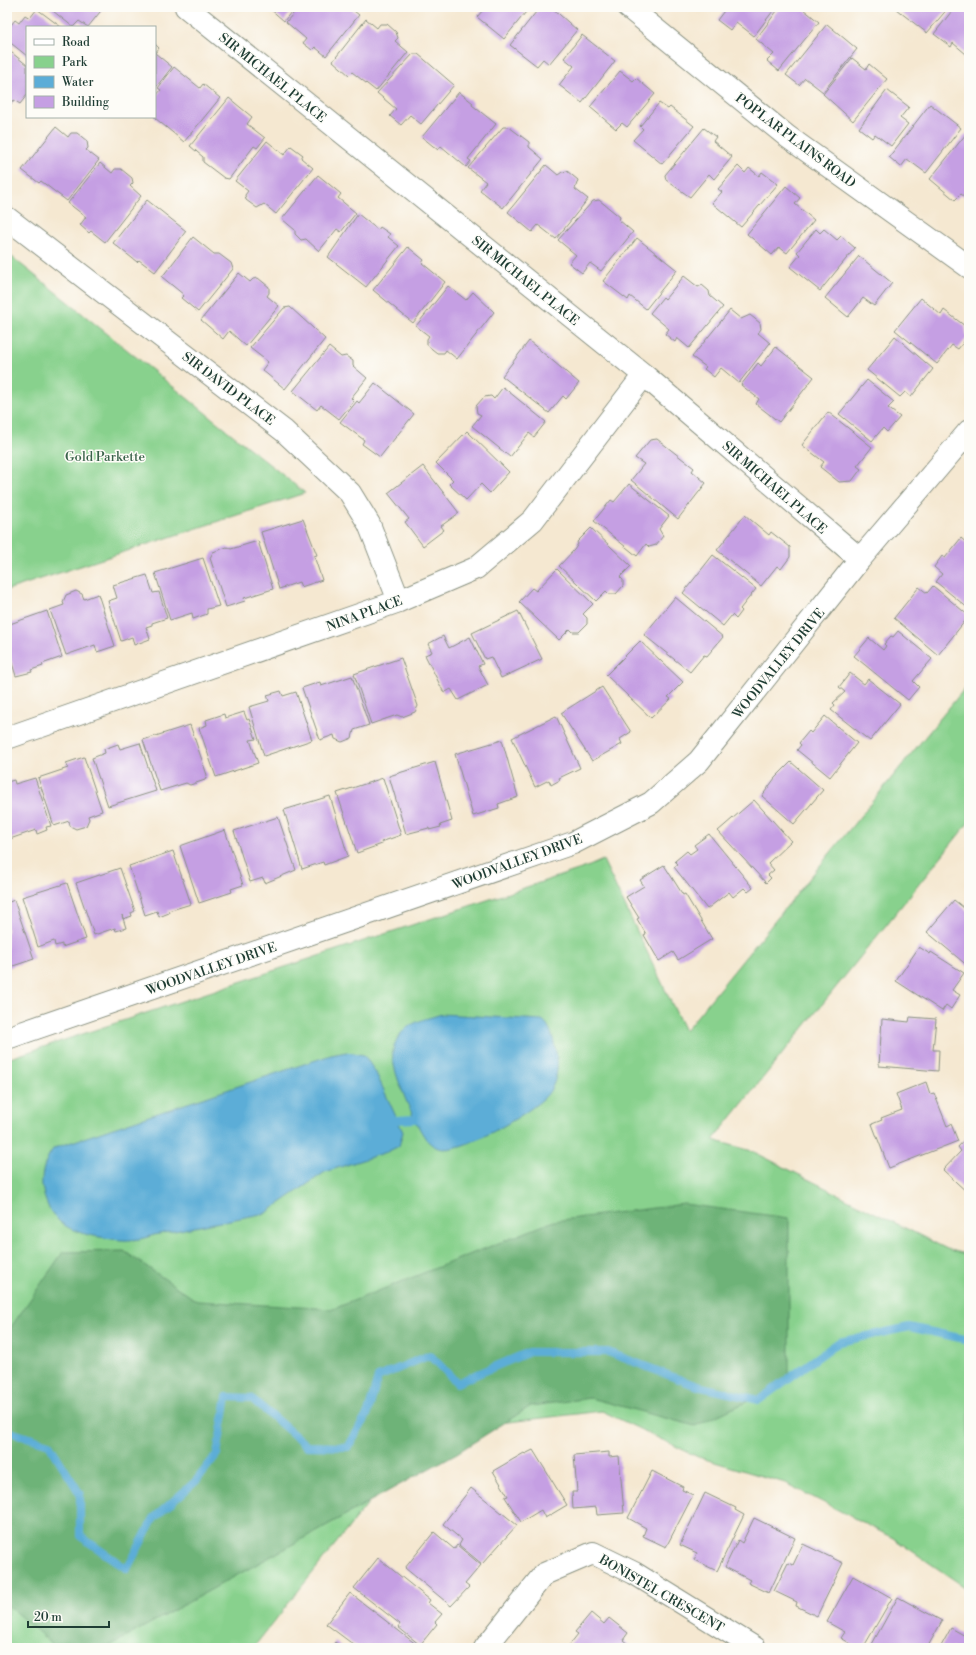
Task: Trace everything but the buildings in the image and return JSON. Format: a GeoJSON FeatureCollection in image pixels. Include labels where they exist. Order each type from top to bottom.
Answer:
{"type":"FeatureCollection","features":[{"type":"Feature","properties":{"kind":"street","name":"SIR MICHAEL PLACE"},"geometry":{"type":"LineString","coordinates":[[186,7],[644,375],[860,559]]}},
{"type":"Feature","properties":{"kind":"street","name":"POPLAR PLAINS ROAD"},"geometry":{"type":"LineString","coordinates":[[628,7],[788,137],[969,267]]}},
{"type":"Feature","properties":{"kind":"street","name":"SIR DAVID PLACE"},"geometry":{"type":"LineString","coordinates":[[7,218],[284,431],[350,493],[369,524],[399,601]]}},
{"type":"Feature","properties":{"kind":"street","name":"NINA PLACE"},"geometry":{"type":"LineString","coordinates":[[7,738],[399,601],[476,568],[533,520],[644,375]]}},
{"type":"Feature","properties":{"kind":"street","name":"WOODVALLEY DRIVE"},"geometry":{"type":"LineString","coordinates":[[7,1038],[573,843],[651,803],[699,761],[860,559],[969,431]]}},
{"type":"Feature","properties":{"kind":"street","name":"BONISTEL CRESCENT"},"geometry":{"type":"LineString","coordinates":[[485,1648],[544,1574],[593,1553],[634,1573],[755,1648]]}},
{"type":"Feature","properties":{"kind":"green space","name":"Gold Parkette"},"geometry":{"type":"Polygon","coordinates":[[[7,253],[305,493],[7,590],[7,253]]]}},
{"type":"Feature","properties":{"kind":"green space"},"geometry":{"type":"Polygon","coordinates":[[[969,683],[969,822],[713,1140],[752,1151],[947,1249],[969,1255],[969,1590],[893,1538],[785,1483],[698,1457],[602,1411],[483,1425],[392,1473],[253,1648],[7,1648],[7,1059],[587,867],[603,860],[685,1031],[969,683]]]}},
{"type":"Feature","properties":{"kind":"green space"},"geometry":{"type":"Polygon","coordinates":[[[684,1204],[789,1218],[789,1382],[695,1426],[590,1398],[531,1406],[457,1453],[106,1648],[57,1648],[7,1605],[7,1333],[63,1252],[124,1251],[197,1301],[333,1309],[554,1221],[684,1204]]]}},
{"type":"Feature","properties":{"kind":"water"},"geometry":{"type":"Polygon","coordinates":[[[442,1014],[542,1020],[551,1032],[557,1061],[557,1070],[554,1083],[550,1091],[527,1112],[478,1139],[448,1149],[438,1148],[433,1145],[421,1132],[401,1088],[394,1066],[393,1055],[395,1043],[406,1028],[417,1022],[442,1014]]]}},
{"type":"Feature","properties":{"kind":"water"},"geometry":{"type":"Polygon","coordinates":[[[346,1052],[364,1055],[376,1073],[403,1132],[399,1146],[387,1152],[325,1172],[266,1213],[140,1239],[114,1239],[78,1232],[68,1228],[60,1222],[54,1216],[49,1207],[42,1185],[42,1175],[46,1160],[54,1148],[331,1055],[346,1052]]]}},
{"type":"Feature","properties":{"kind":"waterway"},"geometry":{"type":"LineString","coordinates":[[397,1120],[415,1119]]}},
{"type":"Feature","properties":{"kind":"waterway"},"geometry":{"type":"LineString","coordinates":[[7,1431],[49,1444],[80,1494],[80,1536],[127,1569],[154,1518],[196,1481],[217,1454],[227,1397],[251,1398],[307,1446],[348,1447],[368,1413],[378,1377],[430,1355],[457,1383],[529,1352],[608,1352],[697,1386],[759,1400],[839,1342],[909,1327],[969,1340]]}}]}
